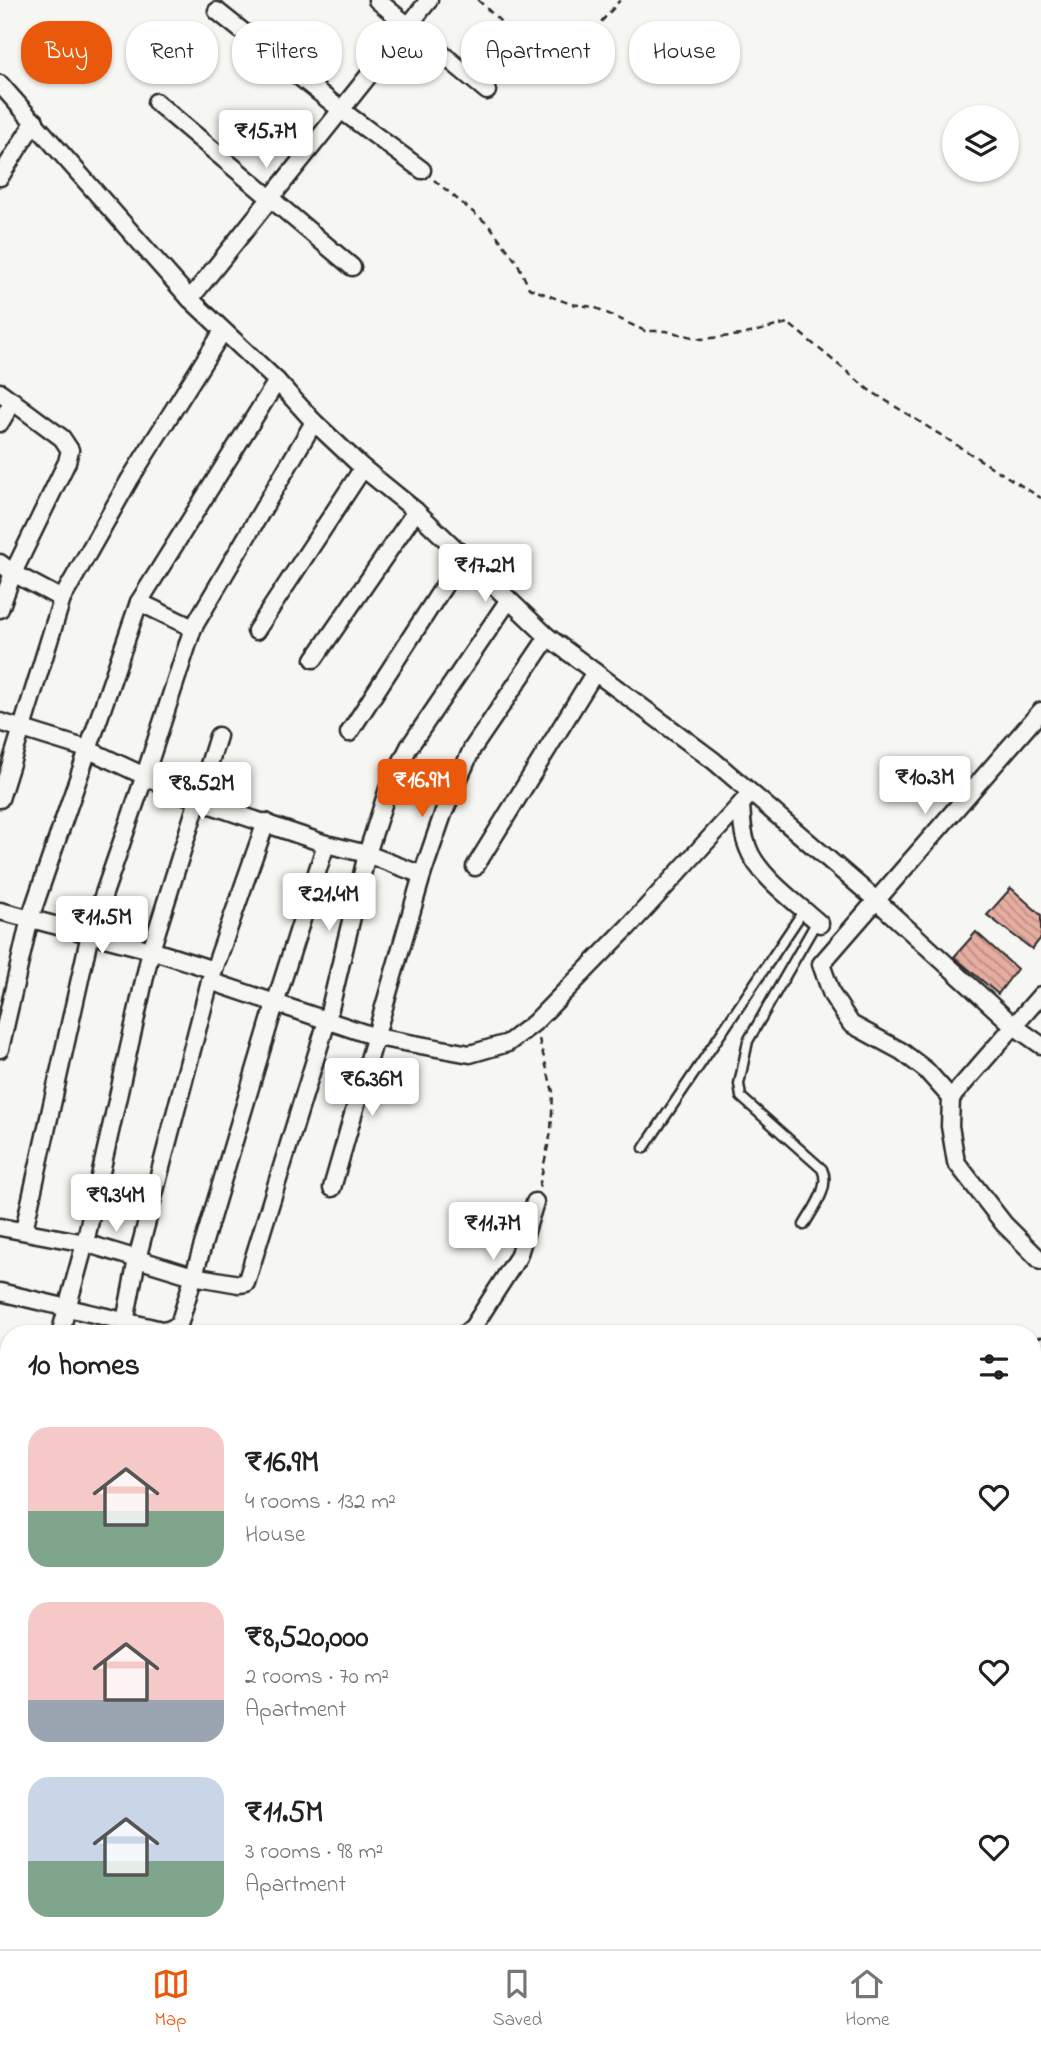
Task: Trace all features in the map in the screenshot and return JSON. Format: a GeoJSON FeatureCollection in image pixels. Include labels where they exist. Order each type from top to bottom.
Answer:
{"type":"FeatureCollection","features":[{"type":"Feature","properties":{"kind":"street"},"geometry":{"type":"LineString","coordinates":[[377,0],[402,21]]}},
{"type":"Feature","properties":{"kind":"street"},"geometry":{"type":"LineString","coordinates":[[412,21],[429,0]]}},
{"type":"Feature","properties":{"kind":"street"},"geometry":{"type":"LineString","coordinates":[[217,11],[341,110],[422,170]]}},
{"type":"Feature","properties":{"kind":"street"},"geometry":{"type":"LineString","coordinates":[[447,58],[487,91]]}},
{"type":"Feature","properties":{"kind":"street"},"geometry":{"type":"LineString","coordinates":[[0,84],[190,299],[277,381],[314,422],[363,468],[416,511],[548,637],[714,761],[746,799],[876,900],[1014,1026],[1041,1045]]}},
{"type":"Feature","properties":{"kind":"street"},"geometry":{"type":"LineString","coordinates":[[190,299],[362,84]]}},
{"type":"Feature","properties":{"kind":"street"},"geometry":{"type":"LineString","coordinates":[[156,102],[352,267]]}},
{"type":"Feature","properties":{"kind":"street"},"geometry":{"type":"LineString","coordinates":[[0,177],[35,121]]}},
{"type":"Feature","properties":{"kind":"street"},"geometry":{"type":"LineString","coordinates":[[0,799],[62,599],[130,479],[223,331]]}},
{"type":"Feature","properties":{"kind":"street"},"geometry":{"type":"LineString","coordinates":[[0,1049],[30,918],[139,602],[277,381]]}},
{"type":"Feature","properties":{"kind":"street"},"geometry":{"type":"LineString","coordinates":[[0,423],[6,397],[62,438],[70,450],[67,462],[6,568],[0,608]]}},
{"type":"Feature","properties":{"kind":"street"},"geometry":{"type":"LineString","coordinates":[[24,1230],[90,934],[193,628],[314,422]]}},
{"type":"Feature","properties":{"kind":"street"},"geometry":{"type":"LineString","coordinates":[[256,631],[363,468]]}},
{"type":"Feature","properties":{"kind":"street"},"geometry":{"type":"LineString","coordinates":[[314,659],[416,511]]}},
{"type":"Feature","properties":{"kind":"street"},"geometry":{"type":"LineString","coordinates":[[349,733],[464,555]]}},
{"type":"Feature","properties":{"kind":"street"},"geometry":{"type":"LineString","coordinates":[[6,568],[62,599]]}},
{"type":"Feature","properties":{"kind":"street"},"geometry":{"type":"LineString","coordinates":[[0,1227],[85,1243],[193,1276],[243,1284],[250,1278],[327,1021],[367,854],[397,767],[508,601]]}},
{"type":"Feature","properties":{"kind":"street"},"geometry":{"type":"LineString","coordinates":[[139,602],[193,628]]}},
{"type":"Feature","properties":{"kind":"street"},"geometry":{"type":"LineString","coordinates":[[332,1188],[422,875],[443,814],[472,749],[548,637]]}},
{"type":"Feature","properties":{"kind":"street"},"geometry":{"type":"LineString","coordinates":[[475,867],[595,672]]}},
{"type":"Feature","properties":{"kind":"street"},"geometry":{"type":"LineString","coordinates":[[951,1098],[926,1070],[901,1051],[851,1024],[832,995],[821,964],[1041,711]]}},
{"type":"Feature","properties":{"kind":"street"},"geometry":{"type":"LineString","coordinates":[[0,722],[87,750],[196,800],[326,844],[367,854],[422,875]]}},
{"type":"Feature","properties":{"kind":"street"},"geometry":{"type":"LineString","coordinates":[[63,1325],[85,1243],[151,950],[218,736]]}},
{"type":"Feature","properties":{"kind":"street"},"geometry":{"type":"LineString","coordinates":[[746,799],[743,832],[755,864],[819,923]]}},
{"type":"Feature","properties":{"kind":"street"},"geometry":{"type":"LineString","coordinates":[[0,911],[151,950],[275,1004],[376,1037],[470,1054],[508,1043],[534,1023],[632,923],[746,799]]}},
{"type":"Feature","properties":{"kind":"street"},"geometry":{"type":"LineString","coordinates":[[125,1322],[137,1259],[212,976],[266,822]]}},
{"type":"Feature","properties":{"kind":"street"},"geometry":{"type":"LineString","coordinates":[[178,1325],[326,844]]}},
{"type":"Feature","properties":{"kind":"street"},"geometry":{"type":"LineString","coordinates":[[1041,995],[951,1098],[950,1126],[956,1162],[1004,1224],[1041,1261]]}},
{"type":"Feature","properties":{"kind":"street"},"geometry":{"type":"LineString","coordinates":[[473,1325],[519,1257],[535,1202]]}},
{"type":"Feature","properties":{"kind":"street"},"geometry":{"type":"LineString","coordinates":[[0,1292],[139,1325]]}},
{"type":"Feature","properties":{"kind":"lane"},"geometry":{"type":"LineString","coordinates":[[644,1148],[804,910]]}},
{"type":"Feature","properties":{"kind":"lane"},"geometry":{"type":"LineString","coordinates":[[804,1225],[821,1194],[825,1175],[822,1169],[741,1097],[739,1084],[748,1041],[819,923]]}},
{"type":"Feature","properties":{"kind":"path"},"geometry":{"type":"LineString","coordinates":[[478,0],[524,42],[547,57],[557,57],[580,41],[604,21],[620,0]]}},
{"type":"Feature","properties":{"kind":"path"},"geometry":{"type":"LineString","coordinates":[[422,170],[490,226],[518,264],[529,288],[571,304],[594,307],[645,331],[666,331],[702,339],[742,335],[788,323],[869,390],[1041,498]]}},
{"type":"Feature","properties":{"kind":"path"},"geometry":{"type":"LineString","coordinates":[[534,1023],[554,1092],[551,1132],[535,1202]]}},
{"type":"Feature","properties":{"kind":"building"},"geometry":{"type":"Polygon","coordinates":[[[1011,888],[1041,915],[1041,938],[1032,949],[987,915],[1011,888]]]}},
{"type":"Feature","properties":{"kind":"building"},"geometry":{"type":"Polygon","coordinates":[[[976,932],[1017,969],[998,994],[954,957],[976,932]]]}}]}
